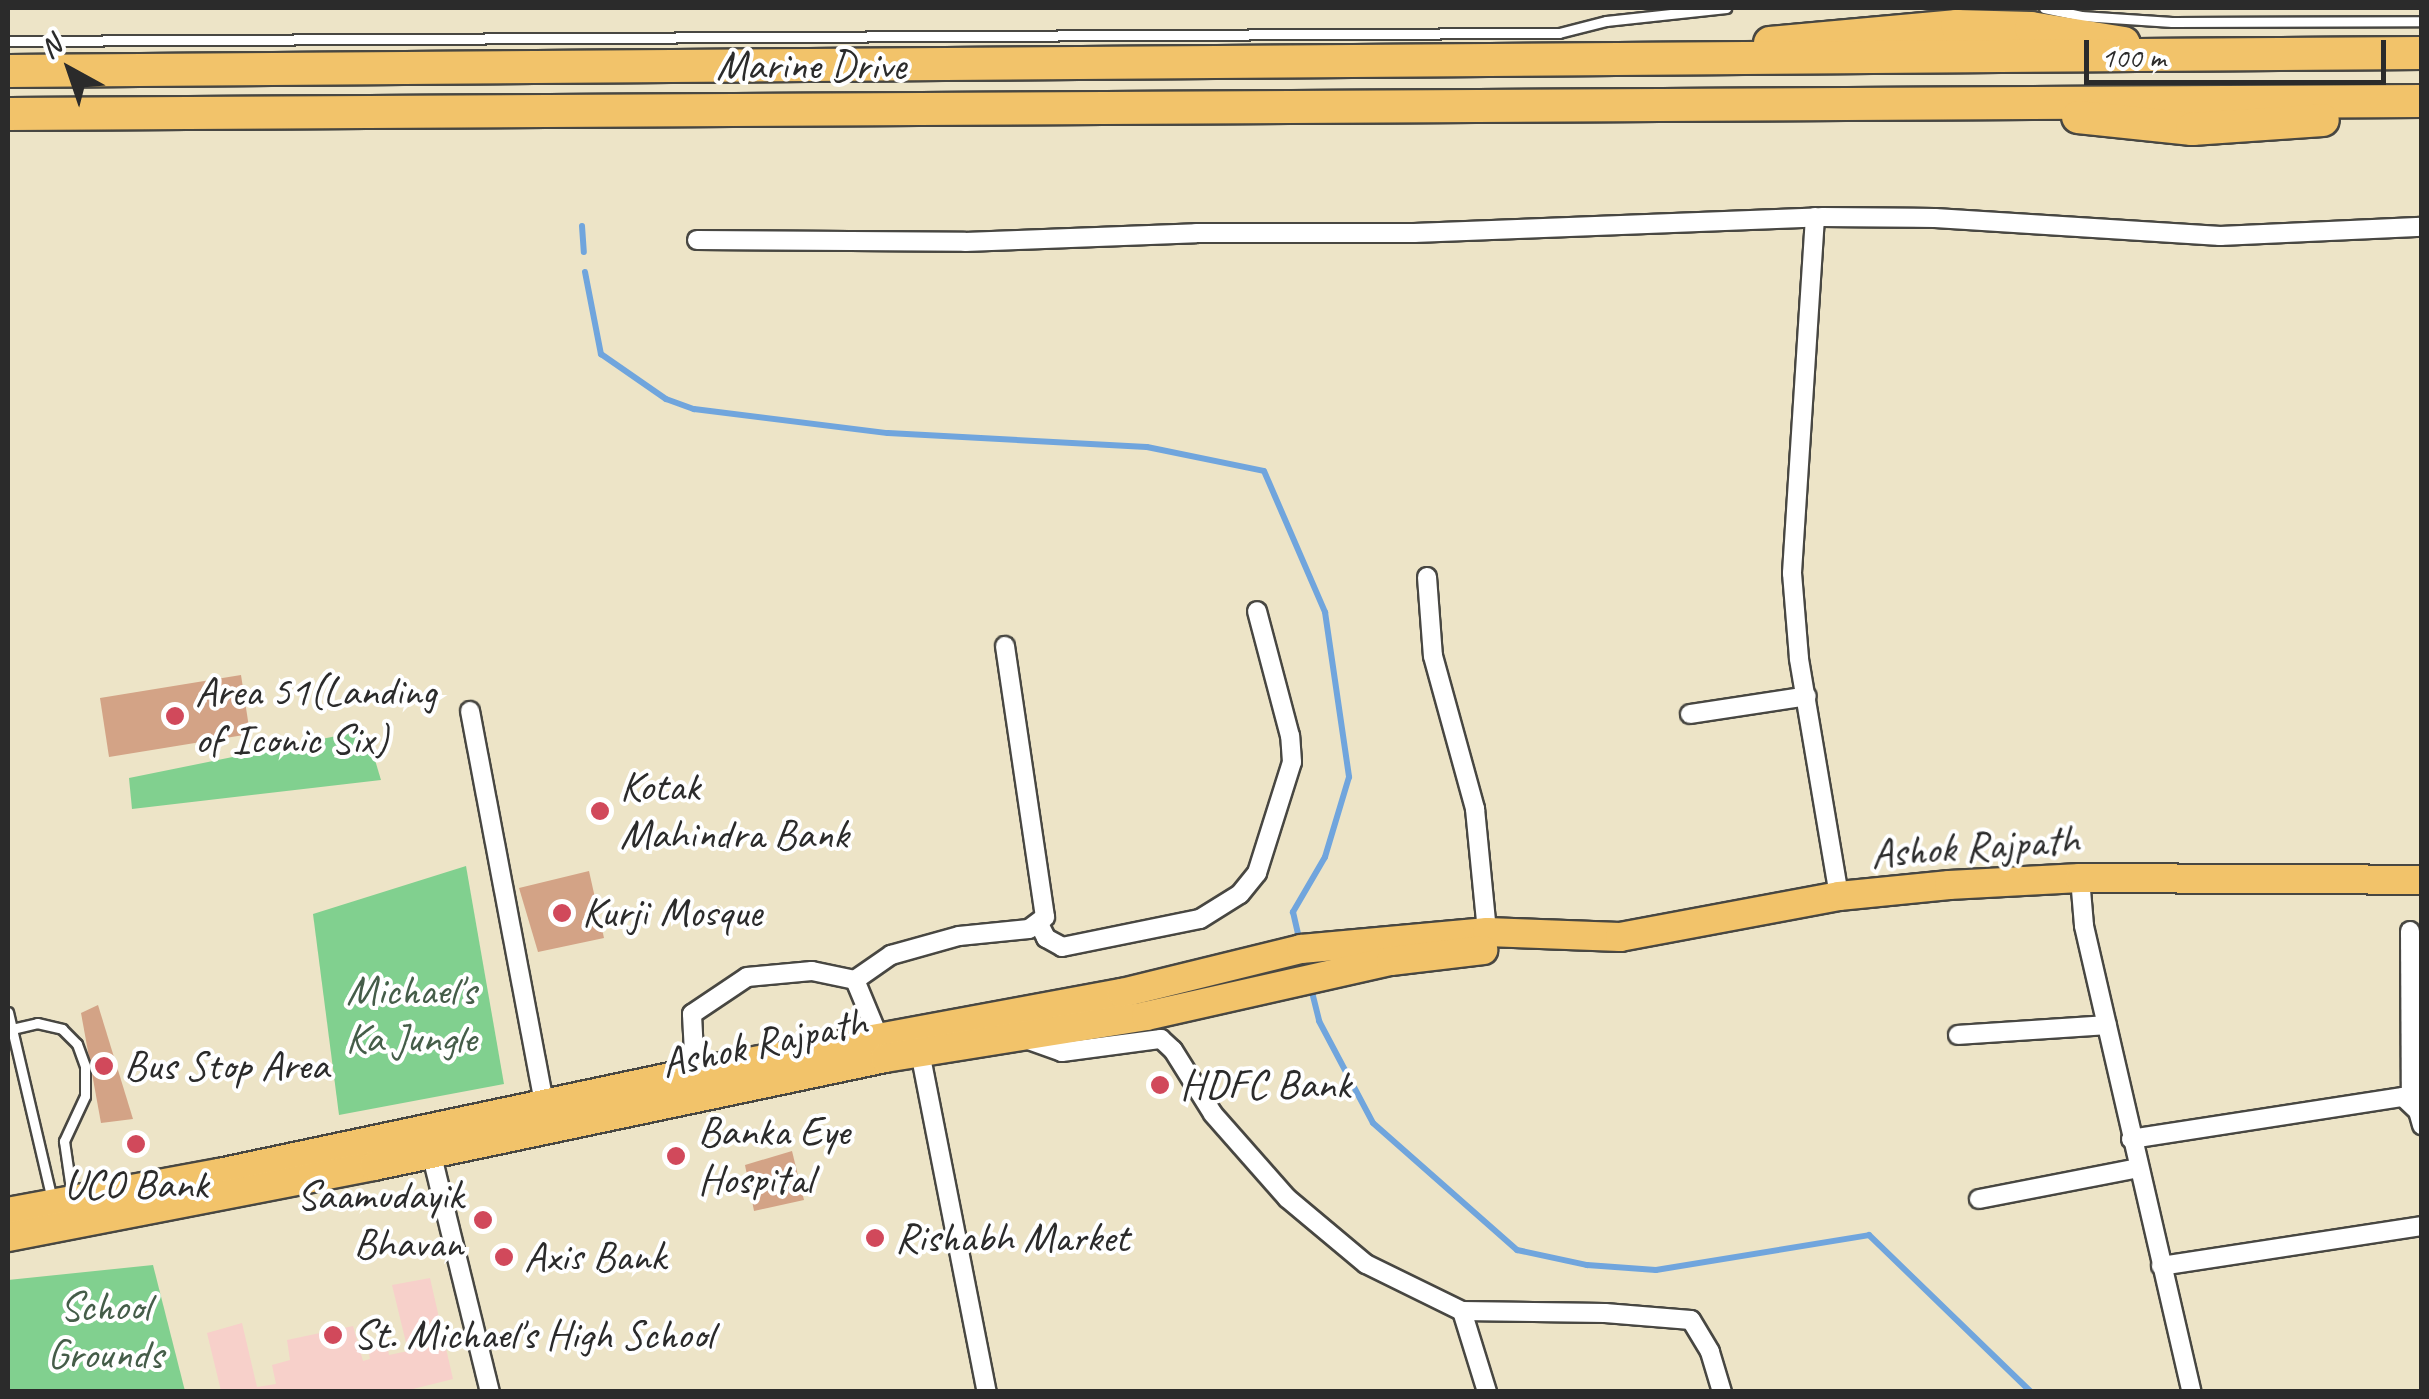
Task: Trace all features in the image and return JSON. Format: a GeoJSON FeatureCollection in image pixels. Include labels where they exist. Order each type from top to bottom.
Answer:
{"type":"FeatureCollection","features":[{"type":"Feature","properties":{"kind":"highway","name":"Marine Drive"},"geometry":{"type":"LineString","coordinates":[[8,71],[1641,62],[1780,41],[1957,26],[2031,28],[2182,57],[2422,54]]}},
{"type":"Feature","properties":{"kind":"highway","name":"Marine Drive"},"geometry":{"type":"LineString","coordinates":[[8,114],[1996,100],[2092,120],[2192,129],[2282,124],[2422,104]]}},
{"type":"Feature","properties":{"kind":"main road","name":"Ashok Rajpath"},"geometry":{"type":"LineString","coordinates":[[8,1237],[428,1142],[882,1048],[1018,1036],[1196,992],[1487,932],[1620,937],[1839,896],[2080,878],[2422,880]]}},
{"type":"Feature","properties":{"kind":"main road","name":"Ashok Rajpath"},"geometry":{"type":"LineString","coordinates":[[1382,951],[1490,950],[1538,935]]}},
{"type":"Feature","properties":{"kind":"main road","name":"Ashok Rajpath"},"geometry":{"type":"LineString","coordinates":[[927,1044],[1196,992]]}},
{"type":"Feature","properties":{"kind":"main road","name":"Ashok Rajpath"},"geometry":{"type":"LineString","coordinates":[[547,1118],[695,1072],[819,1061]]}},
{"type":"Feature","properties":{"kind":"main road","name":"Ashok Rajpath"},"geometry":{"type":"LineString","coordinates":[[8,1212],[428,1142]]}},
{"type":"Feature","properties":{"kind":"street"},"geometry":{"type":"LineString","coordinates":[[697,240],[965,242],[1196,233],[1414,233],[1815,218],[1954,219],[2220,236],[2422,227]]}},
{"type":"Feature","properties":{"kind":"street"},"geometry":{"type":"LineString","coordinates":[[1815,218],[1792,572],[1839,896]]}},
{"type":"Feature","properties":{"kind":"street"},"geometry":{"type":"LineString","coordinates":[[1427,577],[1433,656],[1475,810],[1487,932]]}},
{"type":"Feature","properties":{"kind":"street"},"geometry":{"type":"LineString","coordinates":[[1039,924],[1046,938],[1062,947],[1200,919],[1231,902],[1258,873],[1292,762],[1290,736],[1257,611]]}},
{"type":"Feature","properties":{"kind":"street"},"geometry":{"type":"LineString","coordinates":[[695,1072],[692,1014],[747,978],[812,971],[855,980],[890,955],[959,936],[1039,924],[1044,917],[1005,646]]}},
{"type":"Feature","properties":{"kind":"street"},"geometry":{"type":"LineString","coordinates":[[1690,714],[1807,696]]}},
{"type":"Feature","properties":{"kind":"street"},"geometry":{"type":"LineString","coordinates":[[470,712],[547,1118]]}},
{"type":"Feature","properties":{"kind":"street"},"geometry":{"type":"LineString","coordinates":[[2080,878],[2084,926],[2130,1138],[2192,1392]]}},
{"type":"Feature","properties":{"kind":"street"},"geometry":{"type":"LineString","coordinates":[[2410,931],[2411,1102],[2422,1125]]}},
{"type":"Feature","properties":{"kind":"street"},"geometry":{"type":"LineString","coordinates":[[855,980],[882,1048]]}},
{"type":"Feature","properties":{"kind":"street"},"geometry":{"type":"LineString","coordinates":[[1958,1035],[2107,1025]]}},
{"type":"Feature","properties":{"kind":"street"},"geometry":{"type":"LineString","coordinates":[[1018,1036],[1062,1052],[1161,1038],[1173,1050],[1213,1114],[1286,1198],[1366,1264],[1462,1312],[1691,1320],[1710,1352],[1722,1392]]}},
{"type":"Feature","properties":{"kind":"street"},"geometry":{"type":"LineString","coordinates":[[927,1044],[986,1392]]}},
{"type":"Feature","properties":{"kind":"street"},"geometry":{"type":"LineString","coordinates":[[2130,1138],[2404,1097],[2411,1102]]}},
{"type":"Feature","properties":{"kind":"street"},"geometry":{"type":"LineString","coordinates":[[428,1142],[490,1392]]}},
{"type":"Feature","properties":{"kind":"street"},"geometry":{"type":"LineString","coordinates":[[1979,1199],[2138,1168]]}},
{"type":"Feature","properties":{"kind":"street"},"geometry":{"type":"LineString","coordinates":[[2161,1266],[2422,1226]]}},
{"type":"Feature","properties":{"kind":"street"},"geometry":{"type":"LineString","coordinates":[[1462,1312],[1487,1392]]}},
{"type":"Feature","properties":{"kind":"lane"},"geometry":{"type":"LineString","coordinates":[[8,42],[1559,34],[1606,21],[1726,8]]}},
{"type":"Feature","properties":{"kind":"lane"},"geometry":{"type":"LineString","coordinates":[[2044,8],[2080,16],[2172,22],[2422,21]]}},
{"type":"Feature","properties":{"kind":"lane"},"geometry":{"type":"LineString","coordinates":[[8,1012],[63,1202]]}},
{"type":"Feature","properties":{"kind":"lane"},"geometry":{"type":"LineString","coordinates":[[12,1029],[37,1023],[62,1028],[77,1044],[85,1066],[84,1096],[64,1141],[63,1202]]}},
{"type":"Feature","properties":{"kind":"shaded area","name":"St. Michael's High School"},"geometry":{"type":"Polygon","coordinates":[[[430,1278],[453,1379],[401,1392],[221,1391],[207,1333],[242,1323],[257,1387],[276,1384],[272,1365],[290,1360],[287,1340],[353,1326],[363,1361],[370,1359],[367,1343],[386,1338],[389,1355],[408,1351],[392,1285],[430,1278]]]}},
{"type":"Feature","properties":{"kind":"green space"},"geometry":{"type":"Polygon","coordinates":[[[366,730],[381,780],[132,809],[129,778],[366,730]]]}},
{"type":"Feature","properties":{"kind":"green space","name":"Michael's Ka Jungle"},"geometry":{"type":"Polygon","coordinates":[[[466,866],[504,1084],[339,1115],[313,914],[466,866]]]}},
{"type":"Feature","properties":{"kind":"green space","name":"School Grounds"},"geometry":{"type":"Polygon","coordinates":[[[153,1265],[185,1391],[8,1391],[8,1280],[153,1265]]]}},
{"type":"Feature","properties":{"kind":"building","name":"Area 51(Landing of Iconic Six)"},"geometry":{"type":"Polygon","coordinates":[[[241,675],[250,734],[109,757],[100,698],[241,675]]]}},
{"type":"Feature","properties":{"kind":"building","name":"Kurji Mosque"},"geometry":{"type":"Polygon","coordinates":[[[589,871],[604,938],[538,952],[519,888],[589,871]]]}},
{"type":"Feature","properties":{"kind":"building","name":"Bus Stop Area"},"geometry":{"type":"Polygon","coordinates":[[[98,1005],[133,1119],[101,1123],[81,1013],[98,1005]]]}},
{"type":"Feature","properties":{"kind":"building"},"geometry":{"type":"Polygon","coordinates":[[[792,1151],[804,1200],[754,1211],[745,1165],[792,1151]]]}},
{"type":"Feature","properties":{"kind":"waterway"},"geometry":{"type":"LineString","coordinates":[[582,226],[584,252]]}},
{"type":"Feature","properties":{"kind":"waterway"},"geometry":{"type":"LineString","coordinates":[[585,272],[601,354],[666,399],[694,409],[888,433],[1147,447],[1264,471],[1325,612],[1349,777],[1325,857],[1293,912],[1300,942]]}},
{"type":"Feature","properties":{"kind":"waterway"},"geometry":{"type":"LineString","coordinates":[[1311,988],[1319,1021],[1373,1123],[1517,1250],[1587,1265],[1656,1270],[1869,1235],[2031,1392]]}},
{"type":"Feature","properties":{"kind":"place","name":"Area 51(Landing of Iconic Six)"},"geometry":{"type":"Point","coordinates":[175,716]}},
{"type":"Feature","properties":{"kind":"place","name":"Kotak Mahindra Bank"},"geometry":{"type":"Point","coordinates":[600,811]}},
{"type":"Feature","properties":{"kind":"place","name":"Kurji Mosque"},"geometry":{"type":"Point","coordinates":[562,913]}},
{"type":"Feature","properties":{"kind":"place","name":"Bus Stop Area"},"geometry":{"type":"Point","coordinates":[104,1066]}},
{"type":"Feature","properties":{"kind":"place","name":"HDFC Bank"},"geometry":{"type":"Point","coordinates":[1160,1085]}},
{"type":"Feature","properties":{"kind":"place","name":"UCO Bank"},"geometry":{"type":"Point","coordinates":[136,1144]}},
{"type":"Feature","properties":{"kind":"place","name":"Banka Eye Hospital"},"geometry":{"type":"Point","coordinates":[676,1156]}},
{"type":"Feature","properties":{"kind":"place","name":"Saamudayik Bhavan"},"geometry":{"type":"Point","coordinates":[483,1220]}},
{"type":"Feature","properties":{"kind":"place","name":"Rishabh Market"},"geometry":{"type":"Point","coordinates":[875,1238]}},
{"type":"Feature","properties":{"kind":"place","name":"Axis Bank"},"geometry":{"type":"Point","coordinates":[504,1257]}},
{"type":"Feature","properties":{"kind":"place","name":"St. Michael's High School"},"geometry":{"type":"Point","coordinates":[333,1335]}}]}
